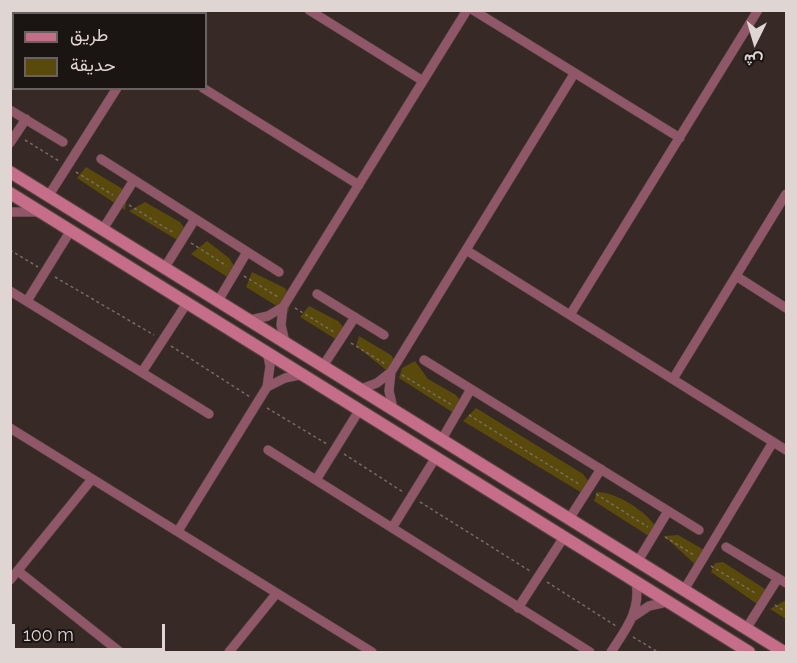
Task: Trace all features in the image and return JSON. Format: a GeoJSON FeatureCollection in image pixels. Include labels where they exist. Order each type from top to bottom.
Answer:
{"type":"FeatureCollection","features":[{"type":"Feature","properties":{"kind":"main road"},"geometry":{"type":"LineString","coordinates":[[10,172],[784,652]]}},
{"type":"Feature","properties":{"kind":"main road"},"geometry":{"type":"LineString","coordinates":[[10,193],[749,652]]}},
{"type":"Feature","properties":{"kind":"main road"},"geometry":{"type":"LineString","coordinates":[[45,214],[57,216],[81,227],[88,219]]}},
{"type":"Feature","properties":{"kind":"main road"},"geometry":{"type":"LineString","coordinates":[[490,492],[496,484],[546,504]]}},
{"type":"Feature","properties":{"kind":"main road"},"geometry":{"type":"LineString","coordinates":[[667,602],[706,614],[711,607]]}},
{"type":"Feature","properties":{"kind":"street"},"geometry":{"type":"LineString","coordinates":[[309,10],[423,81]]}},
{"type":"Feature","properties":{"kind":"street"},"geometry":{"type":"LineString","coordinates":[[285,342],[281,325],[283,307],[467,10]]}},
{"type":"Feature","properties":{"kind":"street"},"geometry":{"type":"LineString","coordinates":[[472,10],[680,138]]}},
{"type":"Feature","properties":{"kind":"street"},"geometry":{"type":"LineString","coordinates":[[570,315],[758,10]]}},
{"type":"Feature","properties":{"kind":"street"},"geometry":{"type":"LineString","coordinates":[[360,389],[377,383],[391,372],[574,74]]}},
{"type":"Feature","properties":{"kind":"street"},"geometry":{"type":"LineString","coordinates":[[49,195],[116,90]]}},
{"type":"Feature","properties":{"kind":"street"},"geometry":{"type":"LineString","coordinates":[[206,90],[359,185]]}},
{"type":"Feature","properties":{"kind":"street"},"geometry":{"type":"LineString","coordinates":[[10,110],[63,142]]}},
{"type":"Feature","properties":{"kind":"street"},"geometry":{"type":"LineString","coordinates":[[10,143],[26,119]]}},
{"type":"Feature","properties":{"kind":"street"},"geometry":{"type":"LineString","coordinates":[[101,159],[279,272]]}},
{"type":"Feature","properties":{"kind":"street"},"geometry":{"type":"LineString","coordinates":[[103,228],[134,180]]}},
{"type":"Feature","properties":{"kind":"street"},"geometry":{"type":"LineString","coordinates":[[673,379],[786,194]]}},
{"type":"Feature","properties":{"kind":"street"},"geometry":{"type":"LineString","coordinates":[[10,212],[24,210],[45,214]]}},
{"type":"Feature","properties":{"kind":"street"},"geometry":{"type":"LineString","coordinates":[[165,267],[195,219]]}},
{"type":"Feature","properties":{"kind":"street"},"geometry":{"type":"LineString","coordinates":[[27,301],[71,230]]}},
{"type":"Feature","properties":{"kind":"street"},"geometry":{"type":"LineString","coordinates":[[466,250],[786,450]]}},
{"type":"Feature","properties":{"kind":"street"},"geometry":{"type":"LineString","coordinates":[[218,301],[247,252]]}},
{"type":"Feature","properties":{"kind":"street"},"geometry":{"type":"LineString","coordinates":[[736,276],[786,308]]}},
{"type":"Feature","properties":{"kind":"street"},"geometry":{"type":"LineString","coordinates":[[10,291],[210,414]]}},
{"type":"Feature","properties":{"kind":"street"},"geometry":{"type":"LineString","coordinates":[[317,294],[384,334]]}},
{"type":"Feature","properties":{"kind":"street"},"geometry":{"type":"LineString","coordinates":[[142,372],[188,303]]}},
{"type":"Feature","properties":{"kind":"street"},"geometry":{"type":"LineString","coordinates":[[250,321],[268,316],[283,307]]}},
{"type":"Feature","properties":{"kind":"street"},"geometry":{"type":"LineString","coordinates":[[323,366],[355,317]]}},
{"type":"Feature","properties":{"kind":"street"},"geometry":{"type":"LineString","coordinates":[[178,531],[267,387],[270,366],[267,352]]}},
{"type":"Feature","properties":{"kind":"street"},"geometry":{"type":"LineString","coordinates":[[424,360],[699,530]]}},
{"type":"Feature","properties":{"kind":"street"},"geometry":{"type":"LineString","coordinates":[[391,372],[389,391],[393,408]]}},
{"type":"Feature","properties":{"kind":"street"},"geometry":{"type":"LineString","coordinates":[[267,387],[285,378],[304,374]]}},
{"type":"Feature","properties":{"kind":"street"},"geometry":{"type":"LineString","coordinates":[[442,440],[471,389]]}},
{"type":"Feature","properties":{"kind":"street"},"geometry":{"type":"LineString","coordinates":[[316,480],[360,409]]}},
{"type":"Feature","properties":{"kind":"street"},"geometry":{"type":"LineString","coordinates":[[10,429],[372,652]]}},
{"type":"Feature","properties":{"kind":"street"},"geometry":{"type":"LineString","coordinates":[[684,590],[774,442]]}},
{"type":"Feature","properties":{"kind":"street"},"geometry":{"type":"LineString","coordinates":[[268,450],[590,652]]}},
{"type":"Feature","properties":{"kind":"street"},"geometry":{"type":"LineString","coordinates":[[392,528],[436,457]]}},
{"type":"Feature","properties":{"kind":"street"},"geometry":{"type":"LineString","coordinates":[[570,519],[601,469]]}},
{"type":"Feature","properties":{"kind":"street"},"geometry":{"type":"LineString","coordinates":[[10,580],[92,479]]}},
{"type":"Feature","properties":{"kind":"street"},"geometry":{"type":"LineString","coordinates":[[638,561],[668,511]]}},
{"type":"Feature","properties":{"kind":"street"},"geometry":{"type":"LineString","coordinates":[[518,608],[564,537]]}},
{"type":"Feature","properties":{"kind":"street"},"geometry":{"type":"LineString","coordinates":[[726,547],[782,581],[746,629]]}},
{"type":"Feature","properties":{"kind":"street"},"geometry":{"type":"LineString","coordinates":[[18,571],[120,652]]}},
{"type":"Feature","properties":{"kind":"street"},"geometry":{"type":"LineString","coordinates":[[611,652],[634,616],[638,599],[636,582]]}},
{"type":"Feature","properties":{"kind":"street"},"geometry":{"type":"LineString","coordinates":[[229,652],[276,594]]}},
{"type":"Feature","properties":{"kind":"street"},"geometry":{"type":"LineString","coordinates":[[634,616],[649,606],[667,602]]}},
{"type":"Feature","properties":{"kind":"green space"},"geometry":{"type":"Polygon","coordinates":[[[86,167],[121,188],[127,196],[125,210],[77,178],[86,167]]]}},
{"type":"Feature","properties":{"kind":"green space"},"geometry":{"type":"Polygon","coordinates":[[[145,202],[180,222],[186,231],[184,244],[129,211],[145,202]]]}},
{"type":"Feature","properties":{"kind":"green space"},"geometry":{"type":"Polygon","coordinates":[[[207,241],[229,258],[234,266],[232,280],[191,254],[207,241]]]}},
{"type":"Feature","properties":{"kind":"green space"},"geometry":{"type":"Polygon","coordinates":[[[252,272],[285,288],[291,298],[288,313],[246,287],[252,272]]]}},
{"type":"Feature","properties":{"kind":"green space"},"geometry":{"type":"Polygon","coordinates":[[[309,306],[338,321],[345,329],[342,343],[300,317],[309,306]]]}},
{"type":"Feature","properties":{"kind":"green space"},"geometry":{"type":"Polygon","coordinates":[[[359,336],[391,355],[397,364],[395,377],[356,346],[359,336]]]}},
{"type":"Feature","properties":{"kind":"green space"},"geometry":{"type":"Polygon","coordinates":[[[415,361],[428,379],[456,395],[462,404],[460,417],[399,378],[402,368],[415,361]]]}},
{"type":"Feature","properties":{"kind":"green space"},"geometry":{"type":"Polygon","coordinates":[[[476,408],[583,474],[589,482],[587,496],[463,421],[476,408]]]}},
{"type":"Feature","properties":{"kind":"green space"},"geometry":{"type":"Polygon","coordinates":[[[597,492],[613,495],[645,515],[656,527],[655,540],[594,501],[597,492]]]}},
{"type":"Feature","properties":{"kind":"green space"},"geometry":{"type":"Polygon","coordinates":[[[678,535],[706,551],[699,568],[664,536],[678,535]]]}},
{"type":"Feature","properties":{"kind":"green space"},"geometry":{"type":"Polygon","coordinates":[[[723,562],[765,589],[770,599],[760,606],[711,572],[715,563],[723,562]]]}},
{"type":"Feature","properties":{"kind":"green space"},"geometry":{"type":"Polygon","coordinates":[[[786,600],[786,619],[770,609],[786,600]]]}}]}
